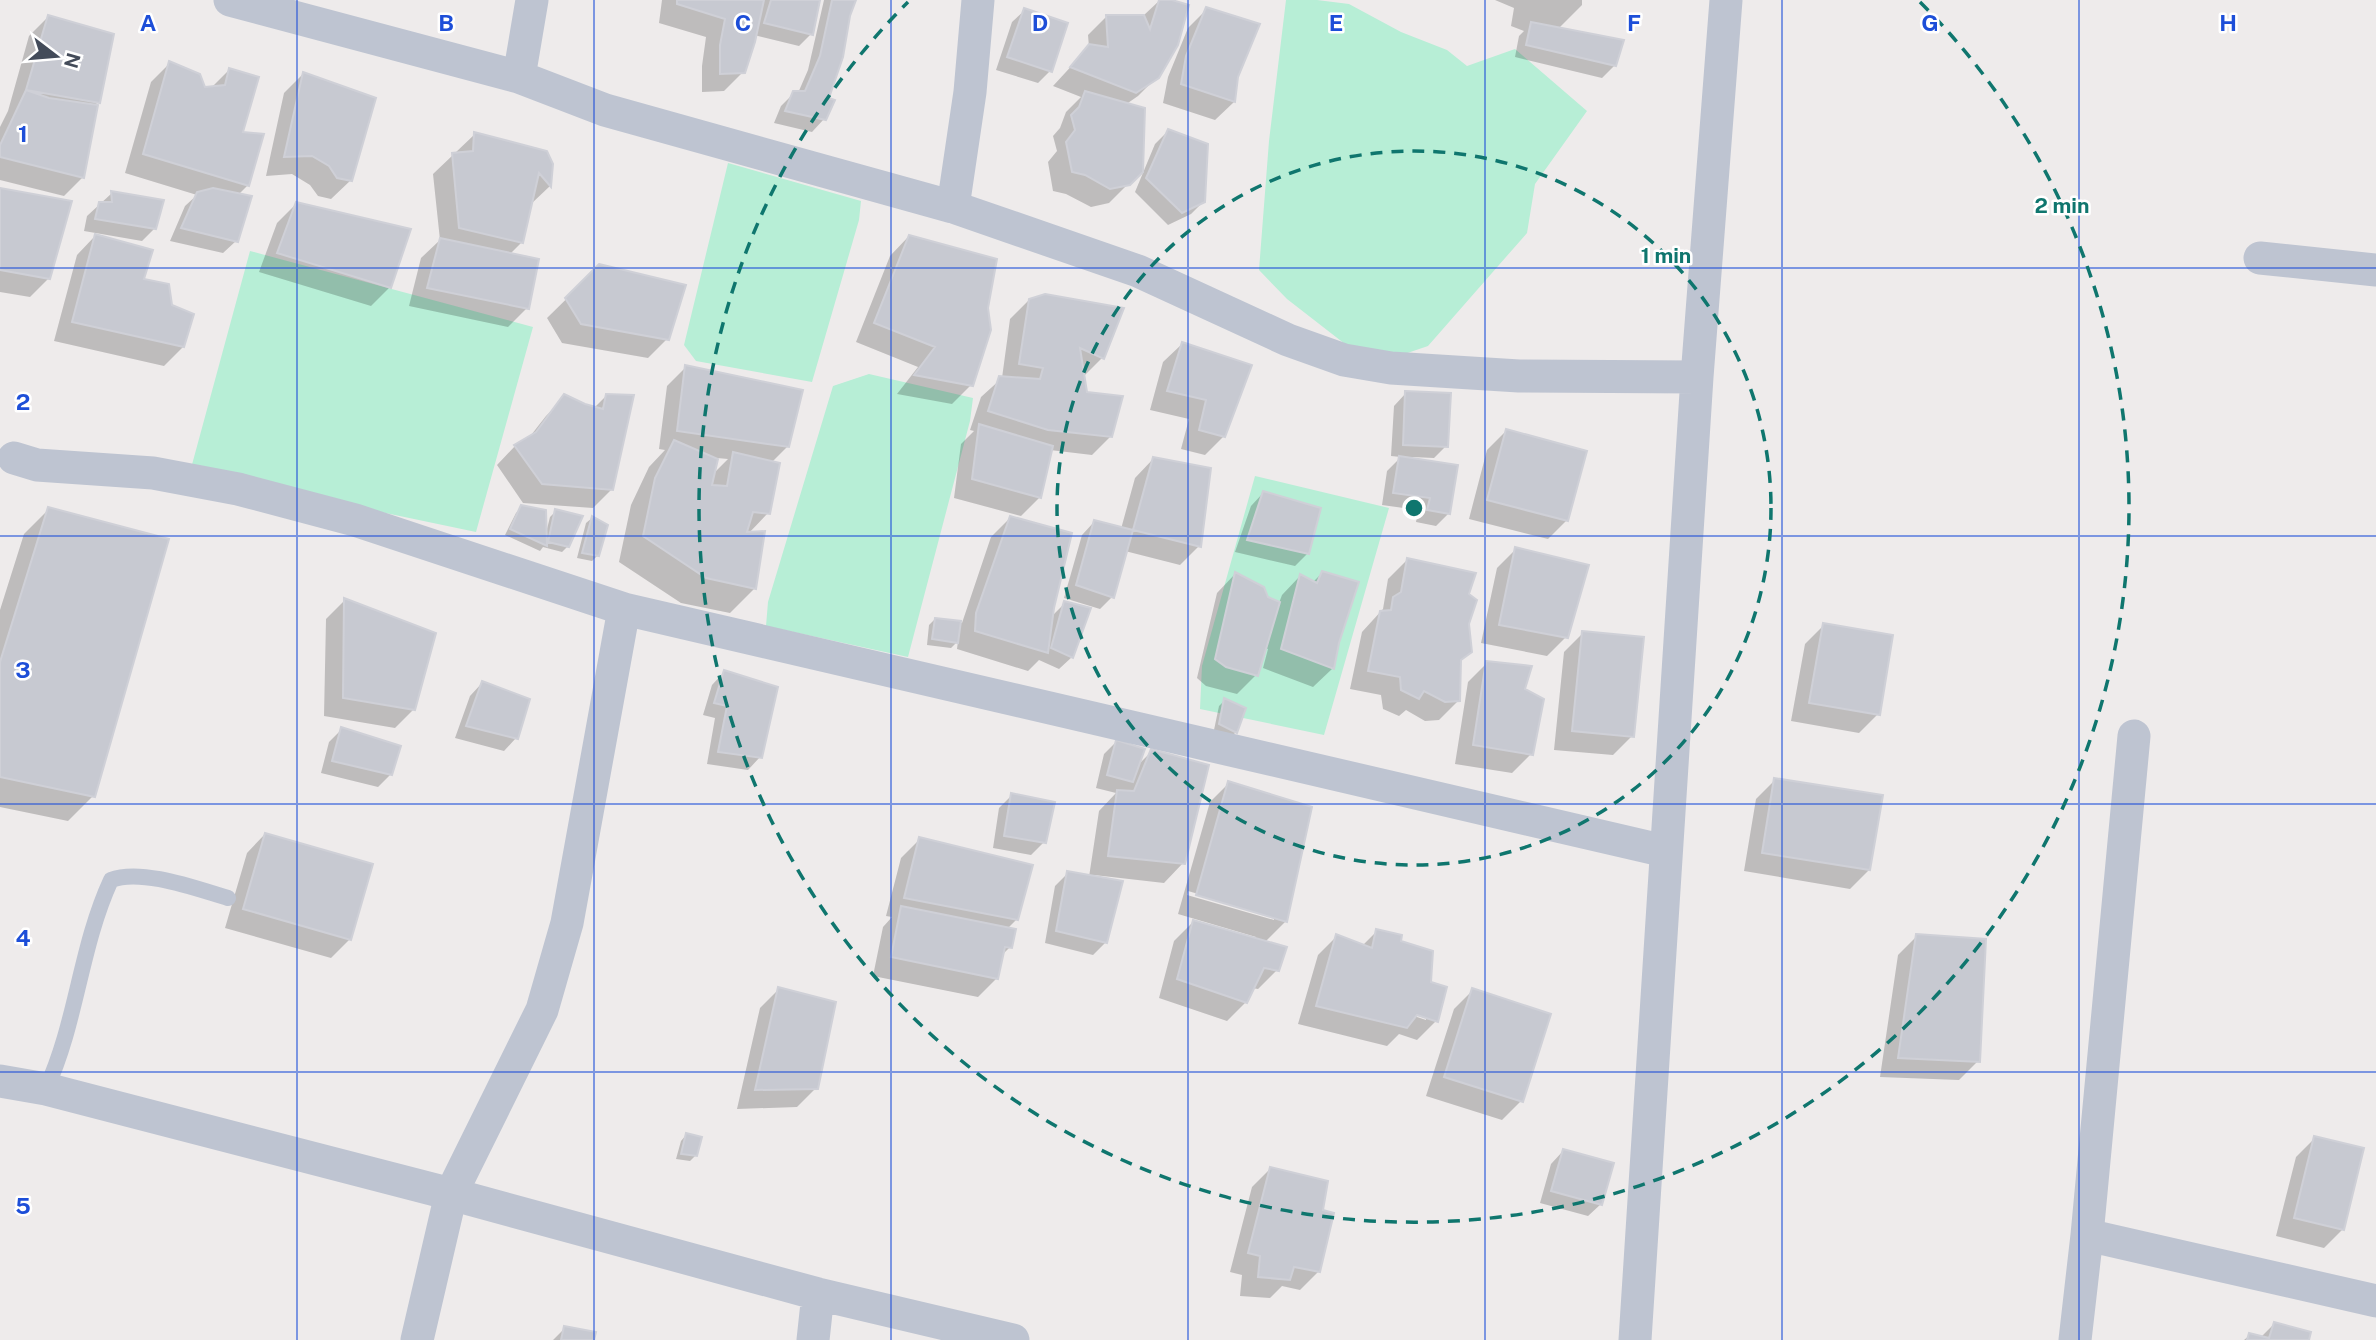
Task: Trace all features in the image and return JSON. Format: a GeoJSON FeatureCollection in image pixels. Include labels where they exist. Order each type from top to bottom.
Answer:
{"type":"FeatureCollection","features":[{"type":"Feature","properties":{"kind":"street"},"geometry":{"type":"LineString","coordinates":[[230,0],[519,76],[605,110],[953,207],[1138,271],[1288,340],[1344,360],[1391,368],[1519,376],[1697,377]]}},
{"type":"Feature","properties":{"kind":"street"},"geometry":{"type":"LineString","coordinates":[[519,76],[532,0]]}},
{"type":"Feature","properties":{"kind":"street"},"geometry":{"type":"LineString","coordinates":[[953,207],[970,92],[978,0]]}},
{"type":"Feature","properties":{"kind":"street"},"geometry":{"type":"LineString","coordinates":[[1635,1340],[1697,377],[1726,0]]}},
{"type":"Feature","properties":{"kind":"street"},"geometry":{"type":"LineString","coordinates":[[2260,258],[2376,270]]}},
{"type":"Feature","properties":{"kind":"street"},"geometry":{"type":"LineString","coordinates":[[14,458],[37,466],[153,473],[238,489],[355,520],[624,609],[1665,851]]}},
{"type":"Feature","properties":{"kind":"street"},"geometry":{"type":"LineString","coordinates":[[416,1340],[451,1194],[542,1010],[559,956],[624,609]]}},
{"type":"Feature","properties":{"kind":"street"},"geometry":{"type":"LineString","coordinates":[[2075,1340],[2134,736]]}},
{"type":"Feature","properties":{"kind":"street"},"geometry":{"type":"LineString","coordinates":[[0,1081],[46,1089],[451,1194],[818,1294],[1013,1340]]}},
{"type":"Feature","properties":{"kind":"street"},"geometry":{"type":"LineString","coordinates":[[2087,1235],[2376,1301]]}},
{"type":"Feature","properties":{"kind":"street"},"geometry":{"type":"LineString","coordinates":[[813,1340],[818,1294]]}},
{"type":"Feature","properties":{"kind":"lane"},"geometry":{"type":"LineString","coordinates":[[46,1089],[61,1054],[86,954],[111,880],[122,876],[149,878],[228,898]]}},
{"type":"Feature","properties":{"kind":"green space"},"geometry":{"type":"Polygon","coordinates":[[[1286,0],[1349,4],[1401,32],[1447,50],[1467,66],[1515,49],[1587,111],[1535,184],[1527,233],[1428,346],[1372,365],[1287,299],[1259,270],[1269,141],[1286,0]]]}},
{"type":"Feature","properties":{"kind":"green space"},"geometry":{"type":"Polygon","coordinates":[[[728,163],[861,201],[859,220],[812,382],[696,361],[684,345],[728,163]]]}},
{"type":"Feature","properties":{"kind":"green space"},"geometry":{"type":"Polygon","coordinates":[[[250,251],[533,327],[476,532],[190,472],[250,251]]]}},
{"type":"Feature","properties":{"kind":"green space"},"geometry":{"type":"Polygon","coordinates":[[[869,374],[973,398],[970,421],[908,657],[766,626],[768,602],[833,386],[869,374]]]}},
{"type":"Feature","properties":{"kind":"green space"},"geometry":{"type":"Polygon","coordinates":[[[1255,476],[1389,508],[1324,735],[1200,709],[1202,666],[1255,476]]]}},
{"type":"Feature","properties":{"kind":"building"},"geometry":{"type":"Polygon","coordinates":[[[677,0],[764,0],[745,73],[720,74],[720,45],[725,19],[677,4],[677,0]]]}},
{"type":"Feature","properties":{"kind":"building"},"geometry":{"type":"Polygon","coordinates":[[[771,0],[820,0],[813,35],[764,23],[771,0]]]}},
{"type":"Feature","properties":{"kind":"building"},"geometry":{"type":"Polygon","coordinates":[[[832,0],[856,0],[850,16],[843,57],[829,98],[835,100],[826,120],[785,111],[793,91],[805,91],[820,56],[832,0]]]}},
{"type":"Feature","properties":{"kind":"building"},"geometry":{"type":"Polygon","coordinates":[[[1159,0],[1172,0],[1189,5],[1178,45],[1159,78],[1136,93],[1070,67],[1089,44],[1108,47],[1106,15],[1144,15],[1150,29],[1159,0]]]}},
{"type":"Feature","properties":{"kind":"building"},"geometry":{"type":"Polygon","coordinates":[[[1206,7],[1260,24],[1238,77],[1235,102],[1181,84],[1186,56],[1206,7]]]}},
{"type":"Feature","properties":{"kind":"building"},"geometry":{"type":"Polygon","coordinates":[[[1024,8],[1068,23],[1052,72],[1007,57],[1024,8]]]}},
{"type":"Feature","properties":{"kind":"building"},"geometry":{"type":"Polygon","coordinates":[[[48,15],[114,34],[100,103],[26,90],[48,15]]]}},
{"type":"Feature","properties":{"kind":"building"},"geometry":{"type":"Polygon","coordinates":[[[1531,22],[1624,40],[1616,66],[1526,45],[1531,22]]]}},
{"type":"Feature","properties":{"kind":"building"},"geometry":{"type":"Polygon","coordinates":[[[169,61],[200,74],[205,87],[225,85],[229,68],[259,77],[243,132],[264,134],[249,186],[143,154],[169,61]]]}},
{"type":"Feature","properties":{"kind":"building"},"geometry":{"type":"Polygon","coordinates":[[[303,72],[376,98],[352,181],[337,178],[329,166],[312,156],[284,157],[303,72]]]}},
{"type":"Feature","properties":{"kind":"building"},"geometry":{"type":"Polygon","coordinates":[[[26,90],[49,98],[98,105],[84,178],[0,157],[0,145],[26,90]]]}},
{"type":"Feature","properties":{"kind":"building"},"geometry":{"type":"Polygon","coordinates":[[[1085,91],[1145,108],[1143,172],[1130,185],[1110,189],[1085,175],[1072,172],[1066,142],[1075,130],[1071,115],[1079,107],[1085,91]]]}},
{"type":"Feature","properties":{"kind":"building"},"geometry":{"type":"Polygon","coordinates":[[[1168,129],[1208,144],[1205,202],[1182,213],[1146,178],[1168,129]]]}},
{"type":"Feature","properties":{"kind":"building"},"geometry":{"type":"Polygon","coordinates":[[[474,132],[547,151],[553,164],[551,187],[539,173],[523,243],[459,228],[452,153],[473,151],[474,132]]]}},
{"type":"Feature","properties":{"kind":"building"},"geometry":{"type":"Polygon","coordinates":[[[0,188],[72,201],[50,279],[0,270],[0,188]]]}},
{"type":"Feature","properties":{"kind":"building"},"geometry":{"type":"Polygon","coordinates":[[[213,188],[252,196],[238,242],[181,228],[197,192],[213,188]]]}},
{"type":"Feature","properties":{"kind":"building"},"geometry":{"type":"Polygon","coordinates":[[[111,191],[164,200],[156,229],[95,219],[99,202],[112,202],[111,191]]]}},
{"type":"Feature","properties":{"kind":"building"},"geometry":{"type":"Polygon","coordinates":[[[296,202],[411,229],[391,288],[277,253],[296,202]]]}},
{"type":"Feature","properties":{"kind":"building"},"geometry":{"type":"Polygon","coordinates":[[[95,234],[153,250],[144,279],[169,284],[172,305],[194,314],[184,347],[72,322],[95,234]]]}},
{"type":"Feature","properties":{"kind":"building"},"geometry":{"type":"Polygon","coordinates":[[[909,235],[997,259],[988,308],[991,330],[973,386],[914,375],[935,347],[874,323],[909,235]]]}},
{"type":"Feature","properties":{"kind":"building"},"geometry":{"type":"Polygon","coordinates":[[[440,238],[539,259],[529,309],[427,288],[440,238]]]}},
{"type":"Feature","properties":{"kind":"building"},"geometry":{"type":"Polygon","coordinates":[[[599,264],[686,285],[669,340],[581,324],[565,298],[599,264]]]}},
{"type":"Feature","properties":{"kind":"building"},"geometry":{"type":"Polygon","coordinates":[[[1045,294],[1124,308],[1104,359],[1080,348],[1087,392],[1123,396],[1112,437],[1048,430],[988,411],[999,376],[1040,379],[1043,368],[1019,364],[1029,299],[1045,294]]]}},
{"type":"Feature","properties":{"kind":"building"},"geometry":{"type":"Polygon","coordinates":[[[1182,342],[1252,365],[1225,437],[1199,430],[1206,400],[1167,391],[1182,342]]]}},
{"type":"Feature","properties":{"kind":"building"},"geometry":{"type":"Polygon","coordinates":[[[685,365],[803,390],[789,447],[677,431],[685,365]]]}},
{"type":"Feature","properties":{"kind":"building"},"geometry":{"type":"Polygon","coordinates":[[[1405,391],[1451,393],[1448,447],[1403,445],[1405,391]]]}},
{"type":"Feature","properties":{"kind":"building"},"geometry":{"type":"Polygon","coordinates":[[[564,394],[603,409],[606,394],[634,395],[613,490],[542,484],[514,445],[536,432],[564,394]]]}},
{"type":"Feature","properties":{"kind":"building"},"geometry":{"type":"Polygon","coordinates":[[[979,424],[1053,446],[1041,498],[972,479],[979,424]]]}},
{"type":"Feature","properties":{"kind":"building"},"geometry":{"type":"Polygon","coordinates":[[[1506,429],[1587,451],[1568,521],[1487,500],[1506,429]]]}},
{"type":"Feature","properties":{"kind":"building"},"geometry":{"type":"Polygon","coordinates":[[[674,440],[718,459],[712,485],[727,486],[733,452],[780,463],[770,514],[753,512],[747,532],[765,531],[756,589],[706,578],[643,536],[655,478],[674,440]]]}},
{"type":"Feature","properties":{"kind":"building"},"geometry":{"type":"Polygon","coordinates":[[[1399,456],[1458,465],[1450,514],[1427,510],[1430,498],[1393,493],[1399,456]]]}},
{"type":"Feature","properties":{"kind":"building"},"geometry":{"type":"Polygon","coordinates":[[[1153,457],[1211,468],[1201,547],[1133,530],[1153,457]]]}},
{"type":"Feature","properties":{"kind":"building"},"geometry":{"type":"Polygon","coordinates":[[[1263,491],[1321,508],[1309,554],[1247,540],[1263,491]]]}},
{"type":"Feature","properties":{"kind":"building"},"geometry":{"type":"Polygon","coordinates":[[[521,505],[546,510],[547,546],[510,529],[521,505]]]}},
{"type":"Feature","properties":{"kind":"building"},"geometry":{"type":"Polygon","coordinates":[[[48,507],[169,539],[95,797],[0,777],[0,662],[48,507]]]}},
{"type":"Feature","properties":{"kind":"building"},"geometry":{"type":"Polygon","coordinates":[[[555,509],[583,516],[569,547],[548,542],[555,509]]]}},
{"type":"Feature","properties":{"kind":"building"},"geometry":{"type":"Polygon","coordinates":[[[592,516],[608,525],[599,556],[582,553],[592,516]]]}},
{"type":"Feature","properties":{"kind":"building"},"geometry":{"type":"Polygon","coordinates":[[[1010,516],[1072,533],[1054,608],[1048,653],[975,631],[976,613],[1010,516]]]}},
{"type":"Feature","properties":{"kind":"building"},"geometry":{"type":"Polygon","coordinates":[[[1094,520],[1133,530],[1114,598],[1076,585],[1094,520]]]}},
{"type":"Feature","properties":{"kind":"building"},"geometry":{"type":"Polygon","coordinates":[[[1515,547],[1589,565],[1568,638],[1499,625],[1515,547]]]}},
{"type":"Feature","properties":{"kind":"building"},"geometry":{"type":"Polygon","coordinates":[[[1407,558],[1476,573],[1469,594],[1477,600],[1469,624],[1472,652],[1461,660],[1460,701],[1445,702],[1424,691],[1419,699],[1401,690],[1400,677],[1368,671],[1380,611],[1391,610],[1393,597],[1401,592],[1407,558]]]}},
{"type":"Feature","properties":{"kind":"building"},"geometry":{"type":"Polygon","coordinates":[[[1322,571],[1359,582],[1339,643],[1334,669],[1281,649],[1300,574],[1317,583],[1322,571]]]}},
{"type":"Feature","properties":{"kind":"building"},"geometry":{"type":"Polygon","coordinates":[[[1235,572],[1264,587],[1268,597],[1280,602],[1258,676],[1226,667],[1215,659],[1235,572]]]}},
{"type":"Feature","properties":{"kind":"building"},"geometry":{"type":"Polygon","coordinates":[[[344,598],[436,633],[415,710],[343,698],[344,598]]]}},
{"type":"Feature","properties":{"kind":"building"},"geometry":{"type":"Polygon","coordinates":[[[1064,601],[1091,608],[1073,658],[1051,648],[1064,601]]]}},
{"type":"Feature","properties":{"kind":"building"},"geometry":{"type":"Polygon","coordinates":[[[935,618],[961,621],[958,643],[932,639],[935,618]]]}},
{"type":"Feature","properties":{"kind":"building"},"geometry":{"type":"Polygon","coordinates":[[[1823,623],[1893,635],[1880,715],[1809,703],[1823,623]]]}},
{"type":"Feature","properties":{"kind":"building"},"geometry":{"type":"Polygon","coordinates":[[[1582,631],[1644,637],[1634,737],[1572,731],[1582,631]]]}},
{"type":"Feature","properties":{"kind":"building"},"geometry":{"type":"Polygon","coordinates":[[[1486,661],[1532,666],[1525,689],[1544,699],[1533,755],[1473,745],[1486,661]]]}},
{"type":"Feature","properties":{"kind":"building"},"geometry":{"type":"Polygon","coordinates":[[[724,670],[778,687],[762,758],[718,752],[727,706],[714,703],[724,670]]]}},
{"type":"Feature","properties":{"kind":"building"},"geometry":{"type":"Polygon","coordinates":[[[482,681],[530,699],[518,739],[466,726],[482,681]]]}},
{"type":"Feature","properties":{"kind":"building"},"geometry":{"type":"Polygon","coordinates":[[[1224,698],[1246,708],[1237,733],[1219,724],[1224,698]]]}},
{"type":"Feature","properties":{"kind":"building"},"geometry":{"type":"Polygon","coordinates":[[[341,727],[401,746],[392,775],[332,761],[341,727]]]}},
{"type":"Feature","properties":{"kind":"building"},"geometry":{"type":"Polygon","coordinates":[[[1116,740],[1145,749],[1133,782],[1107,775],[1116,740]]]}},
{"type":"Feature","properties":{"kind":"building"},"geometry":{"type":"Polygon","coordinates":[[[1151,749],[1209,765],[1185,864],[1108,856],[1117,790],[1134,791],[1151,749]]]}},
{"type":"Feature","properties":{"kind":"building"},"geometry":{"type":"Polygon","coordinates":[[[1774,778],[1883,795],[1870,870],[1762,853],[1774,778]]]}},
{"type":"Feature","properties":{"kind":"building"},"geometry":{"type":"Polygon","coordinates":[[[1228,781],[1312,807],[1287,922],[1196,895],[1228,781]]]}},
{"type":"Feature","properties":{"kind":"building"},"geometry":{"type":"Polygon","coordinates":[[[1011,793],[1055,802],[1046,843],[1004,836],[1011,793]]]}},
{"type":"Feature","properties":{"kind":"building"},"geometry":{"type":"Polygon","coordinates":[[[265,833],[373,864],[351,940],[243,909],[265,833]]]}},
{"type":"Feature","properties":{"kind":"building"},"geometry":{"type":"Polygon","coordinates":[[[919,837],[1033,865],[1018,920],[904,898],[919,837]]]}},
{"type":"Feature","properties":{"kind":"building"},"geometry":{"type":"Polygon","coordinates":[[[1067,871],[1123,881],[1107,943],[1056,931],[1067,871]]]}},
{"type":"Feature","properties":{"kind":"building"},"geometry":{"type":"Polygon","coordinates":[[[901,906],[1016,929],[1012,948],[1005,947],[998,979],[891,957],[901,906]]]}},
{"type":"Feature","properties":{"kind":"building"},"geometry":{"type":"Polygon","coordinates":[[[1193,920],[1287,947],[1279,971],[1264,968],[1247,1003],[1177,979],[1193,920]]]}},
{"type":"Feature","properties":{"kind":"building"},"geometry":{"type":"Polygon","coordinates":[[[1376,929],[1402,935],[1401,941],[1433,951],[1431,982],[1447,987],[1438,1022],[1417,1015],[1407,1028],[1316,1006],[1336,934],[1372,948],[1376,929]]]}},
{"type":"Feature","properties":{"kind":"building"},"geometry":{"type":"Polygon","coordinates":[[[1916,934],[1986,939],[1980,1062],[1898,1058],[1916,934]]]}},
{"type":"Feature","properties":{"kind":"building"},"geometry":{"type":"Polygon","coordinates":[[[778,987],[836,1002],[818,1089],[755,1090],[778,987]]]}},
{"type":"Feature","properties":{"kind":"building"},"geometry":{"type":"Polygon","coordinates":[[[1472,988],[1551,1014],[1523,1102],[1444,1077],[1472,988]]]}},
{"type":"Feature","properties":{"kind":"building"},"geometry":{"type":"Polygon","coordinates":[[[686,1133],[702,1137],[697,1156],[681,1154],[686,1133]]]}},
{"type":"Feature","properties":{"kind":"building"},"geometry":{"type":"Polygon","coordinates":[[[2314,1136],[2364,1148],[2344,1230],[2294,1218],[2314,1136]]]}},
{"type":"Feature","properties":{"kind":"building"},"geometry":{"type":"Polygon","coordinates":[[[1563,1149],[1614,1163],[1602,1205],[1551,1191],[1563,1149]]]}},
{"type":"Feature","properties":{"kind":"building"},"geometry":{"type":"Polygon","coordinates":[[[1270,1167],[1328,1181],[1323,1210],[1334,1213],[1320,1272],[1294,1267],[1290,1280],[1258,1277],[1260,1256],[1248,1253],[1270,1167]]]}},
{"type":"Feature","properties":{"kind":"building"},"geometry":{"type":"Polygon","coordinates":[[[2274,1322],[2311,1332],[2309,1340],[2247,1340],[2249,1333],[2269,1338],[2274,1322]]]}},
{"type":"Feature","properties":{"kind":"building"},"geometry":{"type":"Polygon","coordinates":[[[564,1326],[596,1332],[594,1340],[561,1340],[564,1326]]]}}]}
